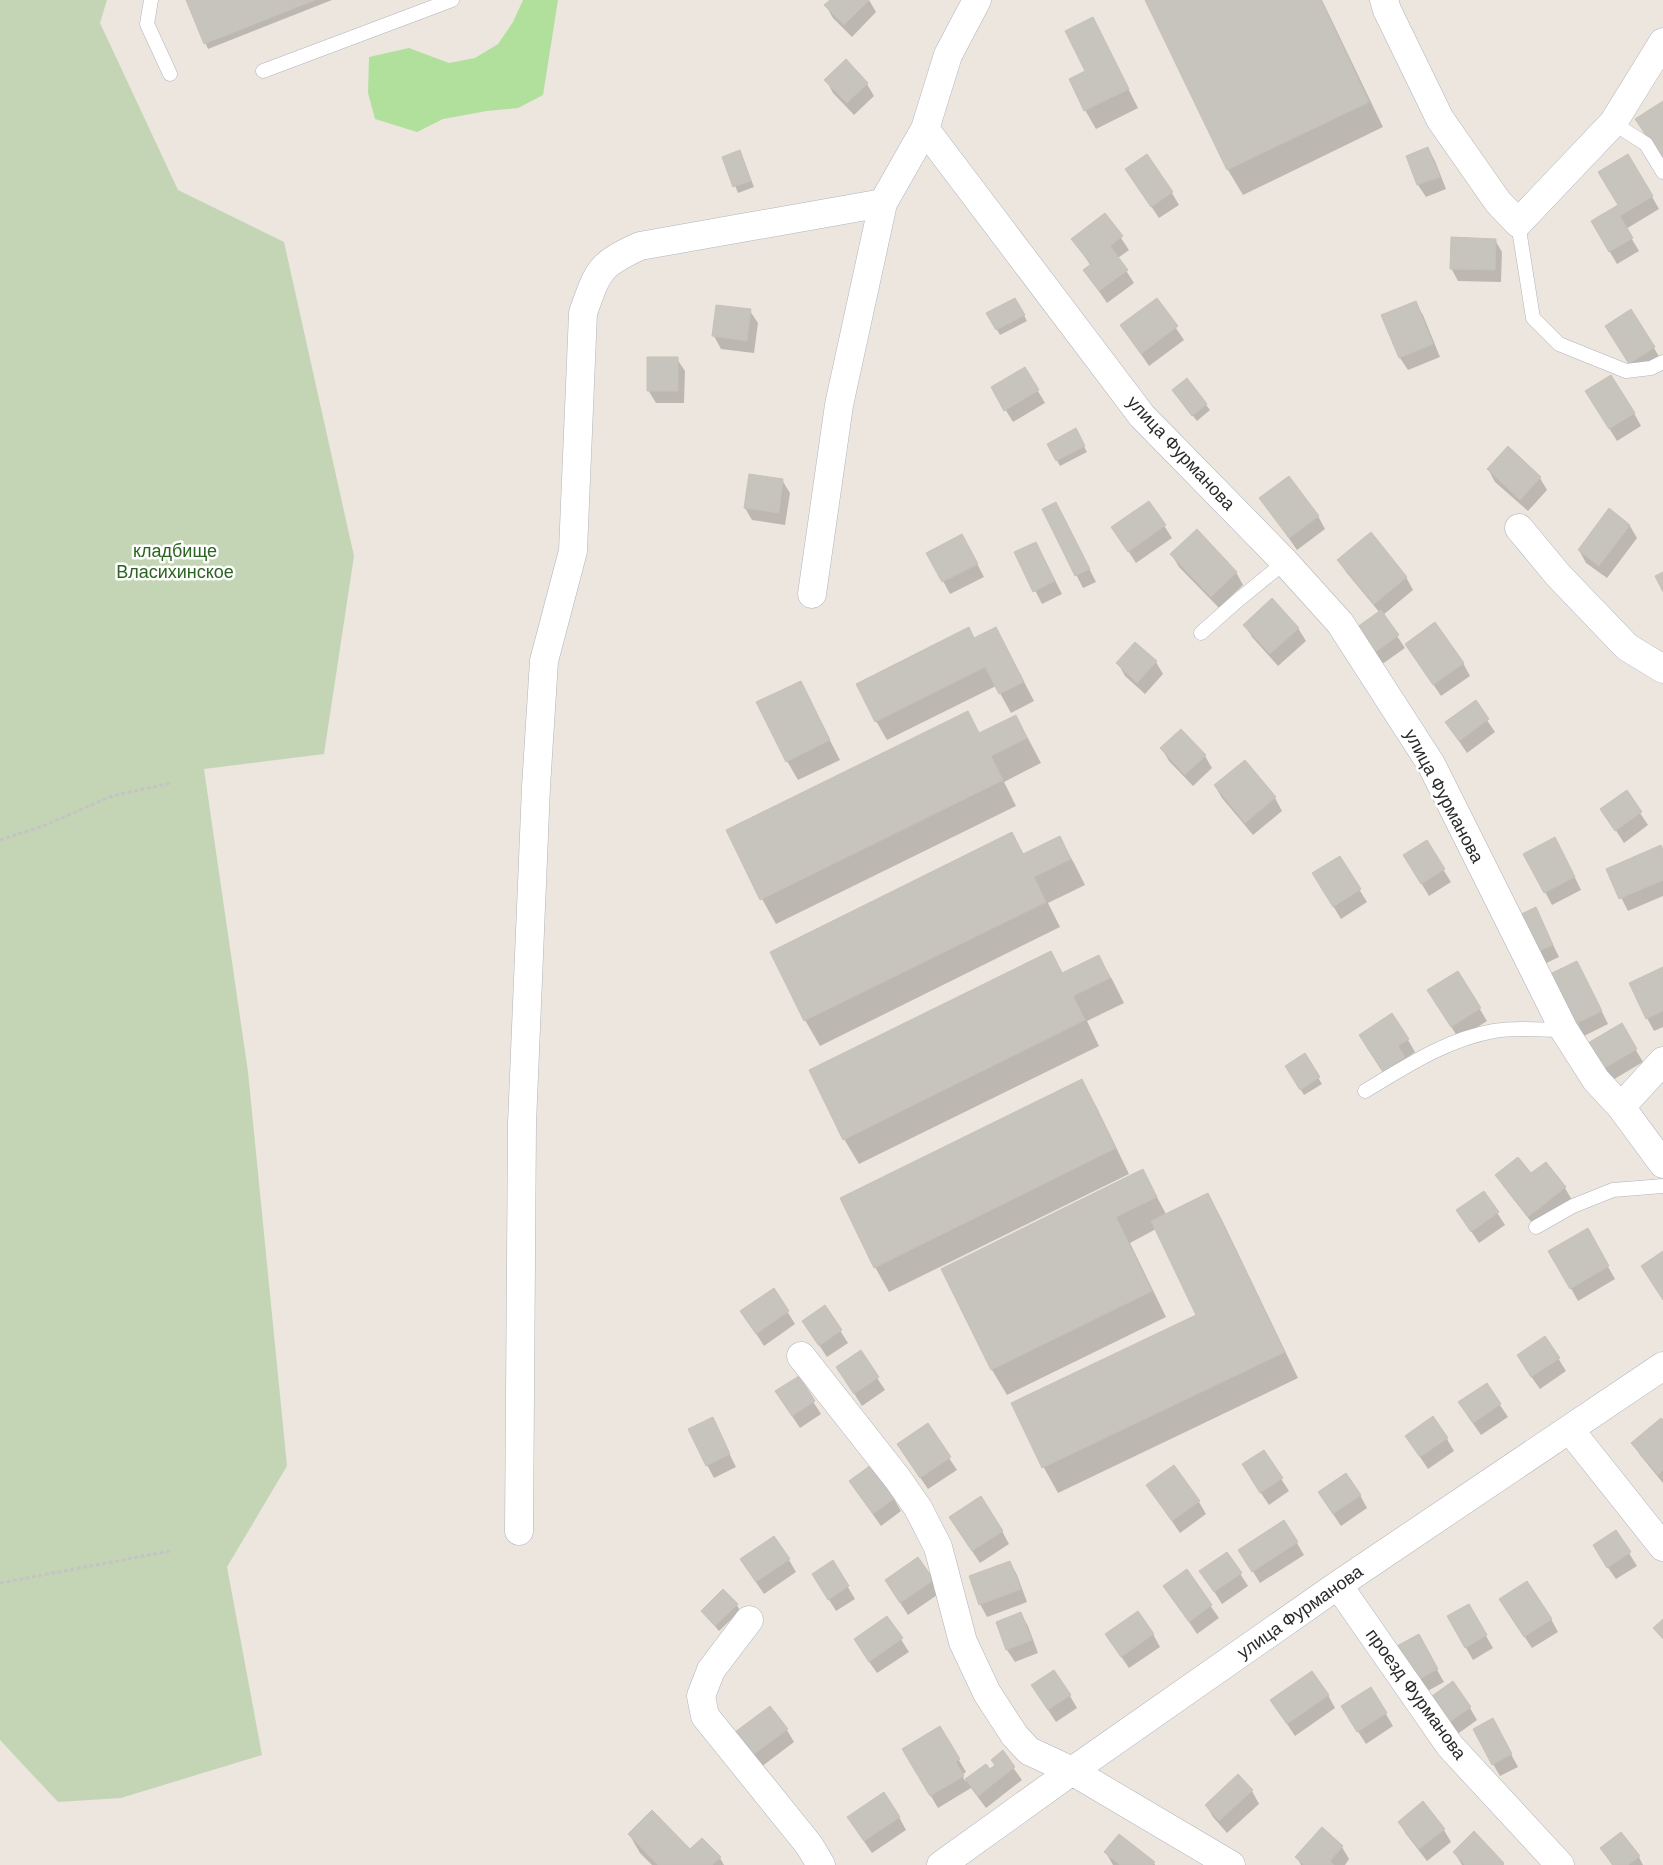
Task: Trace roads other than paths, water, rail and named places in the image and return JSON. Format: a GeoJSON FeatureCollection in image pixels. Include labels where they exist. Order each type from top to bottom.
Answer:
{"type":"FeatureCollection","features":[{"type":"Feature","properties":{"kind":"street"},"geometry":{"type":"LineString","coordinates":[[812,594],[839,405],[883,203],[925,129],[948,55],[977,0]]}},
{"type":"Feature","properties":{"kind":"street"},"geometry":{"type":"LineString","coordinates":[[1384,0],[1387,10],[1440,119],[1498,202],[1518,223],[1613,123],[1663,42]]}},
{"type":"Feature","properties":{"kind":"street","name":"улица Фурманова"},"geometry":{"type":"LineString","coordinates":[[925,129],[1142,416],[1284,562],[1340,623],[1431,764],[1564,1030],[1596,1080],[1621,1107],[1663,1164]]}},
{"type":"Feature","properties":{"kind":"street"},"geometry":{"type":"LineString","coordinates":[[519,1532],[522,1124],[536,787],[544,661],[573,550],[582,313],[596,277],[606,265],[617,256],[640,246],[883,203]]}},
{"type":"Feature","properties":{"kind":"street"},"geometry":{"type":"LineString","coordinates":[[1519,528],[1558,575],[1627,647],[1663,668]]}},
{"type":"Feature","properties":{"kind":"street"},"geometry":{"type":"LineString","coordinates":[[1621,1107],[1663,1061]]}},
{"type":"Feature","properties":{"kind":"street"},"geometry":{"type":"LineString","coordinates":[[801,1356],[897,1478],[918,1508],[938,1547],[964,1642],[987,1693],[1015,1736],[1030,1751],[1072,1771],[1231,1865]]}},
{"type":"Feature","properties":{"kind":"street","name":"улица Фурманова"},"geometry":{"type":"LineString","coordinates":[[941,1865],[1338,1585],[1663,1366]]}},
{"type":"Feature","properties":{"kind":"street"},"geometry":{"type":"LineString","coordinates":[[1570,1430],[1663,1547]]}},
{"type":"Feature","properties":{"kind":"street","name":"проезд Фурманова"},"geometry":{"type":"LineString","coordinates":[[1338,1585],[1450,1746],[1560,1865]]}},
{"type":"Feature","properties":{"kind":"street"},"geometry":{"type":"LineString","coordinates":[[749,1620],[711,1670],[701,1696],[705,1716],[809,1846],[822,1865]]}},
{"type":"Feature","properties":{"kind":"lane"},"geometry":{"type":"LineString","coordinates":[[151,0],[147,24],[170,74]]}},
{"type":"Feature","properties":{"kind":"lane"},"geometry":{"type":"LineString","coordinates":[[263,71],[452,0]]}},
{"type":"Feature","properties":{"kind":"lane"},"geometry":{"type":"LineString","coordinates":[[1613,123],[1646,144],[1663,172]]}},
{"type":"Feature","properties":{"kind":"lane"},"geometry":{"type":"LineString","coordinates":[[1518,223],[1533,318],[1560,344],[1626,371],[1651,368],[1663,362]]}},
{"type":"Feature","properties":{"kind":"lane"},"geometry":{"type":"LineString","coordinates":[[1201,633],[1284,562]]}},
{"type":"Feature","properties":{"kind":"lane"},"geometry":{"type":"LineString","coordinates":[[1365,1091],[1430,1053],[1464,1040],[1494,1031],[1564,1030]]}},
{"type":"Feature","properties":{"kind":"lane"},"geometry":{"type":"LineString","coordinates":[[1536,1227],[1573,1206],[1613,1190],[1663,1186]]}},
{"type":"Feature","properties":{"kind":"park label","name":"кладбище Власихинское"},"geometry":{"type":"Point","coordinates":[175,561]}}]}
